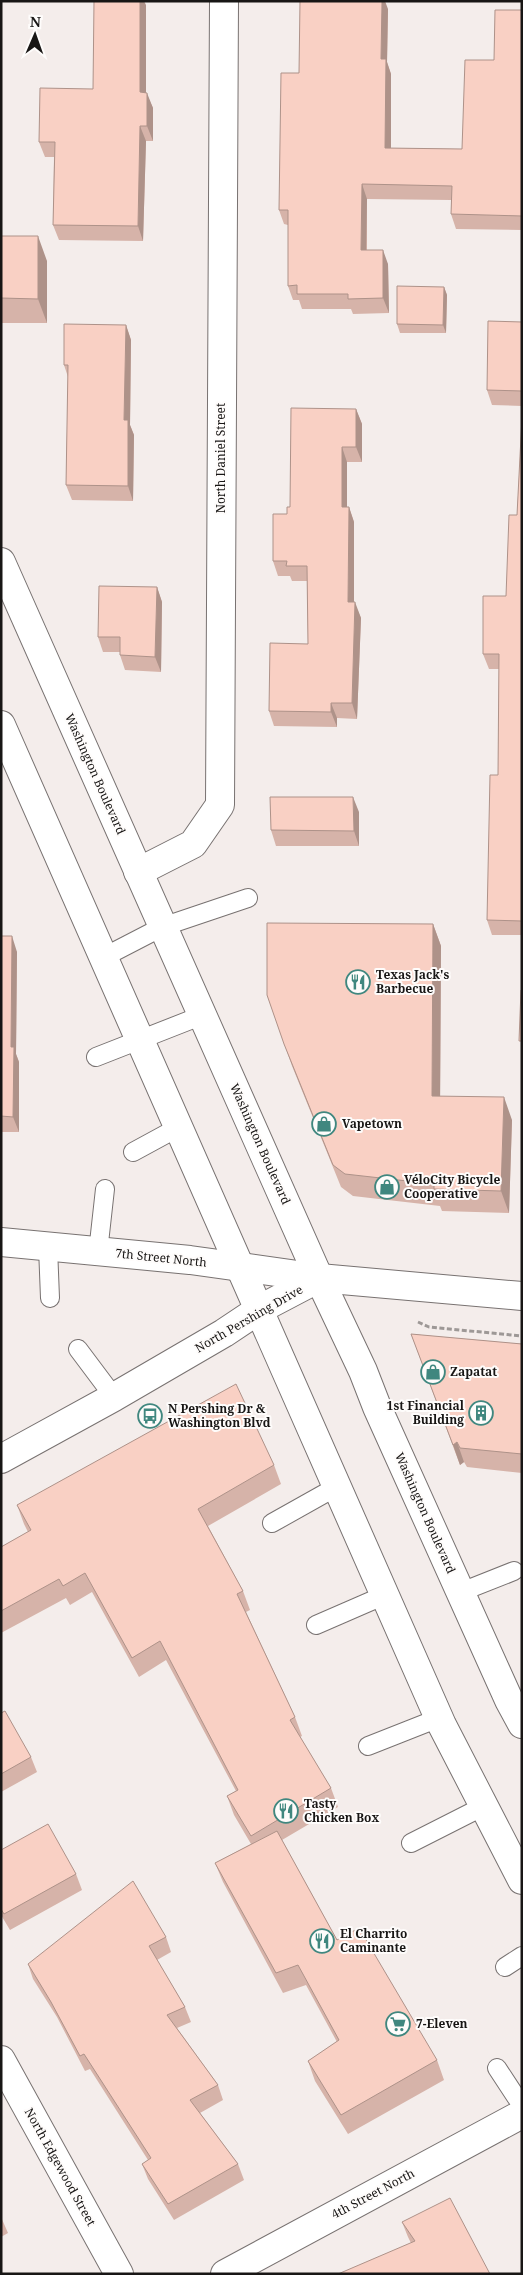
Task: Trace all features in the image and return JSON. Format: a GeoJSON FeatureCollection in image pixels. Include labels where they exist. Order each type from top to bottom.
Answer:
{"type":"FeatureCollection","features":[{"type":"Feature","properties":{"kind":"main road","name":"North Daniel Street"},"geometry":{"type":"LineString","coordinates":[[138,872],[193,844],[220,806],[224,1]]}},
{"type":"Feature","properties":{"kind":"main road","name":"Washington Boulevard"},"geometry":{"type":"LineString","coordinates":[[1,562],[162,928],[203,1015],[319,1278],[522,1724]]}},
{"type":"Feature","properties":{"kind":"main road"},"geometry":{"type":"LineString","coordinates":[[1,725],[242,1267],[439,1718],[522,1880]]}},
{"type":"Feature","properties":{"kind":"main road","name":"7th Street North"},"geometry":{"type":"LineString","coordinates":[[1,1242],[242,1267],[319,1278]]}},
{"type":"Feature","properties":{"kind":"main road"},"geometry":{"type":"LineString","coordinates":[[319,1278],[522,1296]]}},
{"type":"Feature","properties":{"kind":"main road","name":"North Pershing Drive"},"geometry":{"type":"LineString","coordinates":[[1,1460],[114,1397],[260,1309],[319,1278]]}},
{"type":"Feature","properties":{"kind":"main road","name":"North Edgewood Street"},"geometry":{"type":"LineString","coordinates":[[1,2060],[119,2274]]}},
{"type":"Feature","properties":{"kind":"main road","name":"4th Street North"},"geometry":{"type":"LineString","coordinates":[[225,2274],[522,2114]]}},
{"type":"Feature","properties":{"kind":"lane"},"geometry":{"type":"LineString","coordinates":[[104,957],[162,928],[248,898]]}},
{"type":"Feature","properties":{"kind":"lane"},"geometry":{"type":"LineString","coordinates":[[96,1058],[203,1015]]}},
{"type":"Feature","properties":{"kind":"lane"},"geometry":{"type":"LineString","coordinates":[[133,1152],[179,1126]]}},
{"type":"Feature","properties":{"kind":"lane"},"geometry":{"type":"LineString","coordinates":[[98,1252],[105,1189]]}},
{"type":"Feature","properties":{"kind":"lane"},"geometry":{"type":"LineString","coordinates":[[48,1247],[50,1298]]}},
{"type":"Feature","properties":{"kind":"lane"},"geometry":{"type":"LineString","coordinates":[[78,1349],[114,1397]]}},
{"type":"Feature","properties":{"kind":"lane"},"geometry":{"type":"LineString","coordinates":[[272,1523],[338,1486]]}},
{"type":"Feature","properties":{"kind":"lane"},"geometry":{"type":"LineString","coordinates":[[461,1592],[514,1571]]}},
{"type":"Feature","properties":{"kind":"lane"},"geometry":{"type":"LineString","coordinates":[[316,1625],[385,1595]]}},
{"type":"Feature","properties":{"kind":"lane"},"geometry":{"type":"LineString","coordinates":[[368,1746],[439,1718]]}},
{"type":"Feature","properties":{"kind":"lane"},"geometry":{"type":"LineString","coordinates":[[411,1843],[484,1806]]}},
{"type":"Feature","properties":{"kind":"lane"},"geometry":{"type":"LineString","coordinates":[[505,1967],[522,1956]]}},
{"type":"Feature","properties":{"kind":"lane"},"geometry":{"type":"LineString","coordinates":[[498,2068],[522,2106]]}},
{"type":"Feature","properties":{"kind":"building"},"geometry":{"type":"Polygon","coordinates":[[[94,1],[140,1],[140,92],[147,93],[147,126],[140,126],[138,226],[53,225],[55,142],[39,142],[40,88],[93,89],[94,1]]]}},
{"type":"Feature","properties":{"kind":"building"},"geometry":{"type":"Polygon","coordinates":[[[300,1],[382,1],[381,59],[386,59],[385,148],[462,149],[465,60],[494,60],[495,10],[522,10],[522,216],[451,214],[452,186],[362,184],[361,250],[383,250],[383,298],[348,299],[348,294],[297,294],[297,285],[288,286],[288,210],[279,210],[281,73],[299,73],[300,1]]]}},
{"type":"Feature","properties":{"kind":"building"},"geometry":{"type":"Polygon","coordinates":[[[1,236],[38,236],[38,299],[1,298],[1,236]]]}},
{"type":"Feature","properties":{"kind":"building"},"geometry":{"type":"Polygon","coordinates":[[[397,286],[444,287],[443,325],[397,324],[397,286]]]}},
{"type":"Feature","properties":{"kind":"building"},"geometry":{"type":"Polygon","coordinates":[[[488,321],[522,322],[522,391],[487,390],[488,321]]]}},
{"type":"Feature","properties":{"kind":"building"},"geometry":{"type":"Polygon","coordinates":[[[64,324],[126,325],[124,420],[128,420],[128,486],[66,485],[68,365],[64,365],[64,324]]]}},
{"type":"Feature","properties":{"kind":"building"},"geometry":{"type":"Polygon","coordinates":[[[291,408],[356,409],[356,447],[342,447],[342,507],[349,507],[348,602],[355,602],[352,703],[331,703],[331,712],[269,711],[270,643],[308,644],[307,566],[286,566],[287,561],[273,561],[273,514],[287,514],[287,507],[290,507],[291,408]]]}},
{"type":"Feature","properties":{"kind":"building"},"geometry":{"type":"Polygon","coordinates":[[[522,417],[522,921],[487,920],[490,775],[498,775],[499,654],[483,654],[483,596],[506,596],[509,515],[517,515],[522,417]]]}},
{"type":"Feature","properties":{"kind":"building"},"geometry":{"type":"Polygon","coordinates":[[[99,586],[157,587],[155,657],[120,655],[120,637],[98,637],[99,586]]]}},
{"type":"Feature","properties":{"kind":"building"},"geometry":{"type":"Polygon","coordinates":[[[270,797],[353,797],[354,831],[271,830],[270,797]]]}},
{"type":"Feature","properties":{"kind":"building"},"geometry":{"type":"Polygon","coordinates":[[[267,923],[433,924],[432,1096],[504,1097],[501,1191],[434,1189],[434,1184],[345,1174],[333,1165],[284,1044],[267,995],[267,923]]]}},
{"type":"Feature","properties":{"kind":"building"},"geometry":{"type":"Polygon","coordinates":[[[1,936],[12,936],[11,1047],[14,1047],[13,1117],[1,1116],[1,936]]]}},
{"type":"Feature","properties":{"kind":"building"},"geometry":{"type":"Polygon","coordinates":[[[521,990],[522,1041],[519,1041],[521,990]]]}},
{"type":"Feature","properties":{"kind":"building","name":"1st Financial Building"},"geometry":{"type":"Polygon","coordinates":[[[411,1334],[522,1344],[522,1454],[460,1448],[457,1442],[453,1445],[411,1334]]]}},
{"type":"Feature","properties":{"kind":"building"},"geometry":{"type":"Polygon","coordinates":[[[236,1384],[274,1465],[198,1509],[243,1591],[237,1594],[295,1717],[290,1720],[331,1788],[251,1836],[227,1796],[238,1790],[160,1641],[132,1658],[85,1573],[63,1586],[59,1579],[1,1611],[1,1547],[31,1530],[17,1505],[236,1384]]]}},
{"type":"Feature","properties":{"kind":"building"},"geometry":{"type":"Polygon","coordinates":[[[5,1711],[31,1757],[1,1774],[1,1713],[5,1711]]]}},
{"type":"Feature","properties":{"kind":"building"},"geometry":{"type":"Polygon","coordinates":[[[48,1824],[76,1874],[4,1914],[1,1909],[1,1850],[48,1824]]]}},
{"type":"Feature","properties":{"kind":"building"},"geometry":{"type":"Polygon","coordinates":[[[277,1831],[337,1940],[359,1928],[437,2060],[341,2115],[308,2061],[339,2040],[298,1965],[276,1973],[215,1863],[277,1831]]]}},
{"type":"Feature","properties":{"kind":"building"},"geometry":{"type":"Polygon","coordinates":[[[133,1881],[166,1937],[149,1946],[185,2007],[167,2015],[218,2085],[190,2100],[238,2164],[168,2204],[142,2164],[151,2158],[84,2054],[80,2056],[28,1964],[133,1881]]]}},
{"type":"Feature","properties":{"kind":"building"},"geometry":{"type":"Polygon","coordinates":[[[450,2198],[490,2274],[338,2274],[415,2241],[402,2222],[450,2198]]]}},
{"type":"Feature","properties":{"kind":"place","name":"Texas Jack's Barbecue"},"geometry":{"type":"Point","coordinates":[358,982]}},
{"type":"Feature","properties":{"kind":"place","name":"Vapetown"},"geometry":{"type":"Point","coordinates":[324,1124]}},
{"type":"Feature","properties":{"kind":"place","name":"VéloCity Bicycle Cooperative"},"geometry":{"type":"Point","coordinates":[387,1187]}},
{"type":"Feature","properties":{"kind":"place","name":"Zapatat"},"geometry":{"type":"Point","coordinates":[433,1372]}},
{"type":"Feature","properties":{"kind":"place","name":"1st Financial Building"},"geometry":{"type":"Point","coordinates":[481,1413]}},
{"type":"Feature","properties":{"kind":"place","name":"N Pershing Dr & Washington Blvd"},"geometry":{"type":"Point","coordinates":[150,1416]}},
{"type":"Feature","properties":{"kind":"place","name":"Tasty Chicken Box"},"geometry":{"type":"Point","coordinates":[286,1811]}},
{"type":"Feature","properties":{"kind":"place","name":"El Charrito Caminante"},"geometry":{"type":"Point","coordinates":[322,1941]}},
{"type":"Feature","properties":{"kind":"place","name":"7-Eleven"},"geometry":{"type":"Point","coordinates":[398,2024]}}]}
